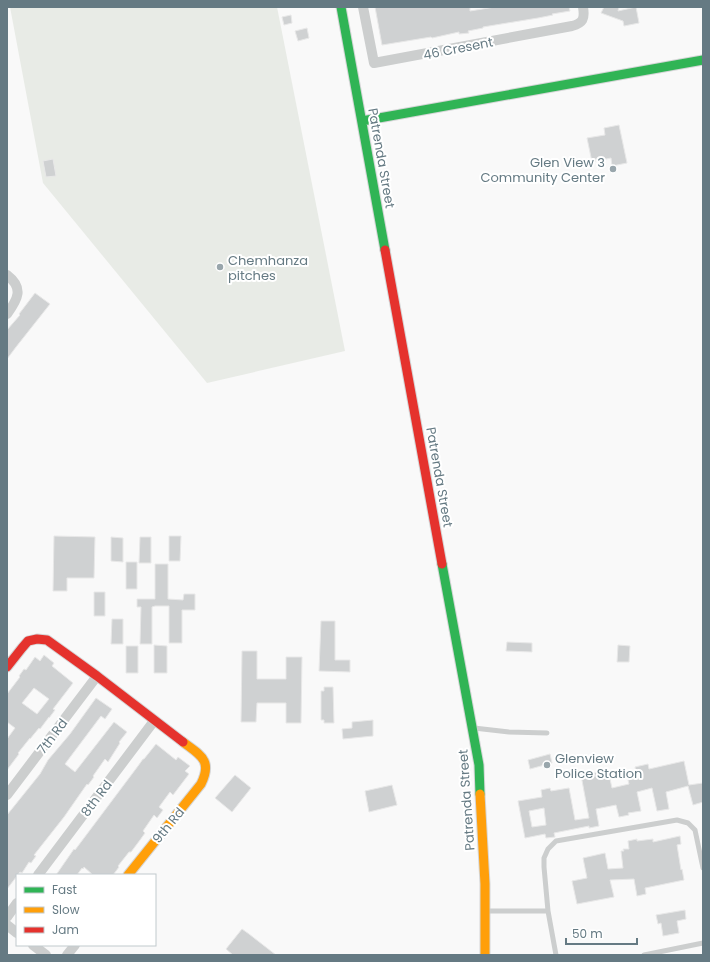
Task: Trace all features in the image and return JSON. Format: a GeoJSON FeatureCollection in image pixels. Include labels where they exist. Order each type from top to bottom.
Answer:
{"type":"FeatureCollection","features":[{"type":"Feature","properties":{"kind":"street","name":"Patrenda Street"},"geometry":{"type":"LineString","coordinates":[[341,7],[479,765],[484,856],[485,955]]}},
{"type":"Feature","properties":{"kind":"street","name":"46 Cresent"},"geometry":{"type":"LineString","coordinates":[[363,7],[374,63],[572,26],[583,20],[583,7]]}},
{"type":"Feature","properties":{"kind":"street"},"geometry":{"type":"LineString","coordinates":[[362,121],[703,60]]}},
{"type":"Feature","properties":{"kind":"street"},"geometry":{"type":"LineString","coordinates":[[7,275],[16,284],[18,294],[15,303],[7,314]]}},
{"type":"Feature","properties":{"kind":"street"},"geometry":{"type":"LineString","coordinates":[[7,667],[29,640],[39,638],[47,640],[97,676],[154,721]]}},
{"type":"Feature","properties":{"kind":"street","name":"7th Rd"},"geometry":{"type":"LineString","coordinates":[[7,795],[97,676]]}},
{"type":"Feature","properties":{"kind":"street","name":"9th Rd"},"geometry":{"type":"LineString","coordinates":[[129,874],[201,784],[206,774],[206,767],[200,755],[154,721]]}},
{"type":"Feature","properties":{"kind":"street","name":"8th Rd"},"geometry":{"type":"LineString","coordinates":[[39,874],[154,721]]}},
{"type":"Feature","properties":{"kind":"street"},"geometry":{"type":"LineString","coordinates":[[7,917],[16,904]]}},
{"type":"Feature","properties":{"kind":"street"},"geometry":{"type":"LineString","coordinates":[[7,925],[16,932]]}},
{"type":"Feature","properties":{"kind":"street"},"geometry":{"type":"LineString","coordinates":[[34,946],[46,955]]}},
{"type":"Feature","properties":{"kind":"street"},"geometry":{"type":"LineString","coordinates":[[67,955],[74,946]]}},
{"type":"Feature","properties":{"kind":"lane"},"geometry":{"type":"LineString","coordinates":[[473,728],[509,732],[547,732]]}},
{"type":"Feature","properties":{"kind":"lane"},"geometry":{"type":"LineString","coordinates":[[556,955],[548,911],[544,876],[544,858],[548,848],[556,841],[677,820],[688,823],[695,830],[703,868]]}},
{"type":"Feature","properties":{"kind":"lane"},"geometry":{"type":"LineString","coordinates":[[485,910],[548,911]]}},
{"type":"Feature","properties":{"kind":"lane"},"geometry":{"type":"LineString","coordinates":[[644,955],[703,943]]}},
{"type":"Feature","properties":{"kind":"shaded area","name":"Chemhanza pitches"},"geometry":{"type":"Polygon","coordinates":[[[10,7],[277,7],[345,351],[207,383],[43,183],[10,7]]]}},
{"type":"Feature","properties":{"kind":"building"},"geometry":{"type":"Polygon","coordinates":[[[375,7],[470,7],[470,11],[495,7],[569,7],[570,11],[483,27],[468,31],[469,33],[459,34],[459,32],[432,38],[382,45],[375,7]]]}},
{"type":"Feature","properties":{"kind":"building"},"geometry":{"type":"Polygon","coordinates":[[[604,7],[619,7],[618,11],[636,7],[639,23],[624,26],[623,21],[601,13],[604,7]]]}},
{"type":"Feature","properties":{"kind":"building"},"geometry":{"type":"Polygon","coordinates":[[[291,15],[292,23],[284,25],[282,17],[291,15]]]}},
{"type":"Feature","properties":{"kind":"building"},"geometry":{"type":"Polygon","coordinates":[[[307,28],[309,38],[298,41],[295,31],[307,28]]]}},
{"type":"Feature","properties":{"kind":"building"},"geometry":{"type":"Polygon","coordinates":[[[619,125],[627,163],[612,166],[611,158],[592,162],[587,138],[605,135],[604,128],[619,125]]]}},
{"type":"Feature","properties":{"kind":"building"},"geometry":{"type":"Polygon","coordinates":[[[53,159],[56,176],[46,177],[43,161],[53,159]]]}},
{"type":"Feature","properties":{"kind":"building"},"geometry":{"type":"Polygon","coordinates":[[[35,293],[50,304],[7,359],[7,330],[20,315],[19,314],[35,293]]]}},
{"type":"Feature","properties":{"kind":"building"},"geometry":{"type":"Polygon","coordinates":[[[54,536],[95,537],[94,578],[67,578],[67,591],[53,591],[54,536]]]}},
{"type":"Feature","properties":{"kind":"building"},"geometry":{"type":"Polygon","coordinates":[[[169,536],[181,536],[180,561],[169,561],[169,536]]]}},
{"type":"Feature","properties":{"kind":"building"},"geometry":{"type":"Polygon","coordinates":[[[111,537],[123,538],[123,562],[111,561],[111,537]]]}},
{"type":"Feature","properties":{"kind":"building"},"geometry":{"type":"Polygon","coordinates":[[[140,537],[151,537],[151,563],[139,563],[140,537]]]}},
{"type":"Feature","properties":{"kind":"building"},"geometry":{"type":"Polygon","coordinates":[[[126,562],[137,562],[137,589],[126,589],[126,562]]]}},
{"type":"Feature","properties":{"kind":"building"},"geometry":{"type":"Polygon","coordinates":[[[155,564],[168,564],[168,599],[183,600],[184,594],[195,594],[195,610],[182,610],[182,643],[169,643],[169,606],[155,606],[152,607],[152,644],[140,644],[141,607],[137,607],[137,599],[155,599],[155,564]]]}},
{"type":"Feature","properties":{"kind":"building"},"geometry":{"type":"Polygon","coordinates":[[[94,592],[105,592],[105,616],[94,616],[94,592]]]}},
{"type":"Feature","properties":{"kind":"building"},"geometry":{"type":"Polygon","coordinates":[[[112,619],[123,619],[123,644],[111,644],[112,619]]]}},
{"type":"Feature","properties":{"kind":"building"},"geometry":{"type":"Polygon","coordinates":[[[321,621],[335,621],[335,660],[350,660],[350,672],[319,671],[321,621]]]}},
{"type":"Feature","properties":{"kind":"building"},"geometry":{"type":"Polygon","coordinates":[[[507,642],[532,643],[532,652],[506,651],[507,642]]]}},
{"type":"Feature","properties":{"kind":"building"},"geometry":{"type":"Polygon","coordinates":[[[154,645],[167,646],[167,673],[154,673],[154,645]]]}},
{"type":"Feature","properties":{"kind":"building"},"geometry":{"type":"Polygon","coordinates":[[[618,645],[630,646],[629,662],[617,662],[618,645]]]}},
{"type":"Feature","properties":{"kind":"building"},"geometry":{"type":"Polygon","coordinates":[[[126,646],[138,646],[138,673],[126,673],[126,646]]]}},
{"type":"Feature","properties":{"kind":"building"},"geometry":{"type":"Polygon","coordinates":[[[242,651],[257,651],[257,679],[286,679],[286,657],[302,657],[301,723],[286,723],[286,703],[257,703],[256,722],[241,722],[242,651]]]}},
{"type":"Feature","properties":{"kind":"building"},"geometry":{"type":"Polygon","coordinates":[[[44,655],[54,663],[52,666],[73,683],[53,709],[55,710],[49,718],[30,738],[7,770],[7,739],[15,728],[7,722],[7,694],[24,669],[26,670],[35,657],[40,661],[44,655]],[[34,688],[22,703],[37,714],[49,699],[34,688]]]}},
{"type":"Feature","properties":{"kind":"building"},"geometry":{"type":"Polygon","coordinates":[[[324,687],[333,687],[334,723],[324,723],[324,720],[321,720],[321,691],[324,691],[324,687]]]}},
{"type":"Feature","properties":{"kind":"building"},"geometry":{"type":"Polygon","coordinates":[[[96,698],[112,709],[105,719],[101,716],[65,764],[75,772],[114,722],[127,732],[119,742],[120,743],[108,762],[105,759],[93,776],[94,777],[88,785],[87,784],[64,817],[34,855],[36,856],[31,863],[29,862],[22,873],[20,872],[16,874],[16,877],[7,889],[7,815],[40,774],[48,760],[70,734],[96,698]]]}},
{"type":"Feature","properties":{"kind":"building"},"geometry":{"type":"Polygon","coordinates":[[[373,720],[373,736],[343,739],[342,729],[352,728],[352,722],[373,720]]]}},
{"type":"Feature","properties":{"kind":"building"},"geometry":{"type":"Polygon","coordinates":[[[156,744],[176,760],[178,757],[190,766],[185,771],[189,774],[173,795],[170,792],[159,807],[163,810],[157,818],[154,815],[143,831],[145,833],[118,866],[119,867],[114,874],[92,874],[84,867],[78,874],[57,874],[74,849],[75,850],[156,744]]]}},
{"type":"Feature","properties":{"kind":"building"},"geometry":{"type":"Polygon","coordinates":[[[550,754],[552,763],[530,769],[528,760],[550,754]]]}},
{"type":"Feature","properties":{"kind":"building"},"geometry":{"type":"Polygon","coordinates":[[[684,761],[689,785],[703,783],[703,802],[693,805],[688,786],[666,792],[669,809],[657,811],[652,788],[637,792],[641,811],[628,813],[629,815],[619,817],[616,805],[596,809],[599,826],[589,828],[589,826],[554,833],[555,837],[546,838],[545,834],[525,838],[518,801],[542,797],[541,790],[550,788],[551,791],[569,788],[575,820],[589,818],[581,775],[608,770],[612,788],[629,784],[628,780],[637,778],[635,767],[648,764],[649,769],[684,761]],[[544,808],[529,811],[532,827],[546,825],[544,808]]]}},
{"type":"Feature","properties":{"kind":"building"},"geometry":{"type":"Polygon","coordinates":[[[235,775],[251,788],[232,812],[215,798],[235,775]]]}},
{"type":"Feature","properties":{"kind":"building"},"geometry":{"type":"Polygon","coordinates":[[[392,785],[397,805],[369,812],[365,791],[392,785]]]}},
{"type":"Feature","properties":{"kind":"building"},"geometry":{"type":"Polygon","coordinates":[[[680,836],[681,844],[677,845],[684,880],[645,888],[646,894],[637,896],[634,879],[610,880],[614,897],[577,904],[572,881],[587,878],[583,858],[605,853],[608,869],[623,868],[621,851],[624,851],[623,849],[629,849],[628,841],[637,839],[637,841],[653,839],[653,842],[680,836]]]}},
{"type":"Feature","properties":{"kind":"building"},"geometry":{"type":"Polygon","coordinates":[[[685,910],[686,919],[677,921],[679,933],[663,936],[661,923],[658,924],[656,915],[685,910]]]}},
{"type":"Feature","properties":{"kind":"building"},"geometry":{"type":"Polygon","coordinates":[[[242,929],[276,955],[233,955],[226,949],[242,929]]]}},
{"type":"Feature","properties":{"kind":"traffic: fast"},"geometry":{"type":"LineString","coordinates":[[341,7],[385,250]]}},
{"type":"Feature","properties":{"kind":"traffic: fast"},"geometry":{"type":"LineString","coordinates":[[362,121],[703,60]]}},
{"type":"Feature","properties":{"kind":"traffic: fast"},"geometry":{"type":"LineString","coordinates":[[442,564],[479,765],[480,794]]}},
{"type":"Feature","properties":{"kind":"traffic: slow"},"geometry":{"type":"LineString","coordinates":[[129,874],[201,784],[206,769],[203,759],[183,742]]}},
{"type":"Feature","properties":{"kind":"traffic: slow"},"geometry":{"type":"LineString","coordinates":[[480,794],[485,884],[485,955]]}},
{"type":"Feature","properties":{"kind":"traffic: jam"},"geometry":{"type":"LineString","coordinates":[[385,250],[442,564]]}},
{"type":"Feature","properties":{"kind":"traffic: jam"},"geometry":{"type":"LineString","coordinates":[[7,667],[28,641],[37,639],[47,640],[183,742]]}},
{"type":"Feature","properties":{"kind":"place","name":"Glen View 3 Community Center"},"geometry":{"type":"Point","coordinates":[613,169]}},
{"type":"Feature","properties":{"kind":"place","name":"Chemhanza pitches"},"geometry":{"type":"Point","coordinates":[220,267]}},
{"type":"Feature","properties":{"kind":"place","name":"Glenview Police Station"},"geometry":{"type":"Point","coordinates":[547,765]}}]}
